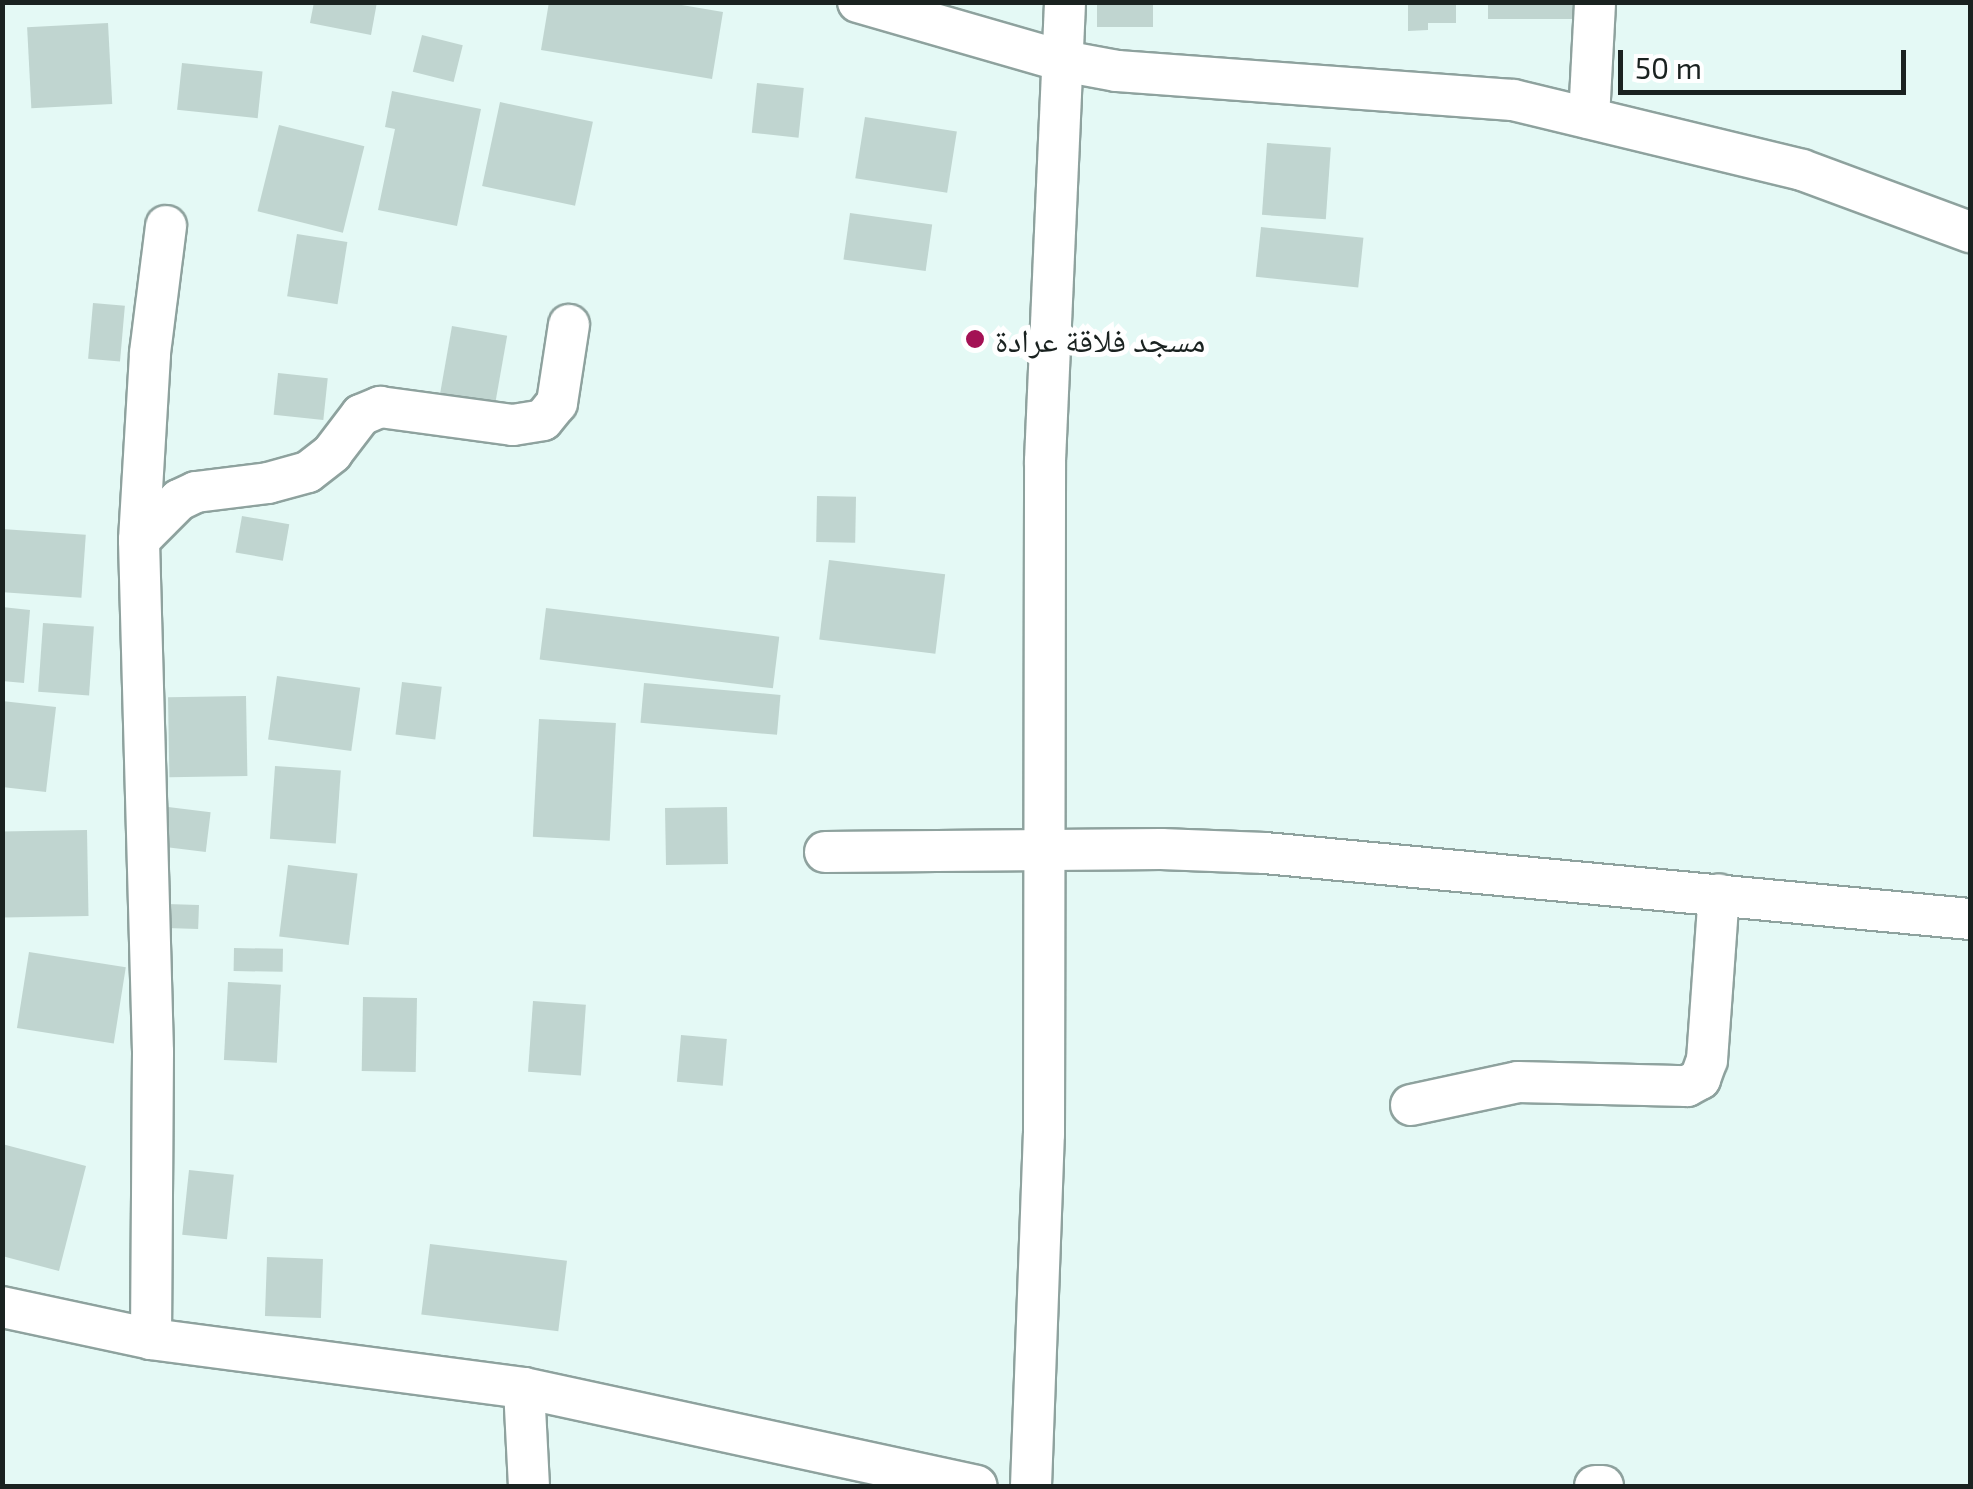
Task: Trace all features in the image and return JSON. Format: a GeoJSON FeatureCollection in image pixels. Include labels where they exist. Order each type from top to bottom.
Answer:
{"type":"FeatureCollection","features":[{"type":"Feature","properties":{"kind":"street"},"geometry":{"type":"LineString","coordinates":[[858,2],[1063,62],[1118,71],[1513,100],[1802,170],[1970,232]]}},
{"type":"Feature","properties":{"kind":"street"},"geometry":{"type":"LineString","coordinates":[[1031,1486],[1044,1134],[1045,461],[1065,2]]}},
{"type":"Feature","properties":{"kind":"street"},"geometry":{"type":"LineString","coordinates":[[1589,118],[1595,2]]}},
{"type":"Feature","properties":{"kind":"street"},"geometry":{"type":"LineString","coordinates":[[151,1339],[153,1052],[138,540],[150,353],[166,226]]}},
{"type":"Feature","properties":{"kind":"street"},"geometry":{"type":"LineString","coordinates":[[138,540],[179,500],[196,492],[268,483],[308,472],[332,453],[361,415],[380,407],[513,424],[543,420],[556,403],[568,325]]}},
{"type":"Feature","properties":{"kind":"street"},"geometry":{"type":"LineString","coordinates":[[825,852],[1044,849],[1265,853],[1970,919]]}},
{"type":"Feature","properties":{"kind":"street"},"geometry":{"type":"LineString","coordinates":[[1411,1104],[1518,1082],[1687,1086],[1700,1080],[1707,1060],[1719,894]]}},
{"type":"Feature","properties":{"kind":"street"},"geometry":{"type":"LineString","coordinates":[[2,1307],[151,1339],[375,1364],[524,1388],[976,1486]]}},
{"type":"Feature","properties":{"kind":"street"},"geometry":{"type":"LineString","coordinates":[[524,1388],[529,1486]]}},
{"type":"Feature","properties":{"kind":"street"},"geometry":{"type":"LineString","coordinates":[[1595,1486],[1603,1486]]}},
{"type":"Feature","properties":{"kind":"building"},"geometry":{"type":"Polygon","coordinates":[[[314,2],[377,2],[371,35],[310,23],[314,2]]]}},
{"type":"Feature","properties":{"kind":"building"},"geometry":{"type":"Polygon","coordinates":[[[549,2],[664,2],[723,12],[712,79],[541,50],[549,2]]]}},
{"type":"Feature","properties":{"kind":"building"},"geometry":{"type":"Polygon","coordinates":[[[1097,2],[1153,2],[1153,27],[1097,27],[1097,2]]]}},
{"type":"Feature","properties":{"kind":"building"},"geometry":{"type":"Polygon","coordinates":[[[1408,2],[1456,2],[1456,23],[1428,23],[1428,30],[1408,31],[1408,2]]]}},
{"type":"Feature","properties":{"kind":"building"},"geometry":{"type":"Polygon","coordinates":[[[1488,2],[1576,2],[1576,19],[1488,19],[1488,2]]]}},
{"type":"Feature","properties":{"kind":"building"},"geometry":{"type":"Polygon","coordinates":[[[108,23],[112,104],[31,108],[27,27],[108,23]]]}},
{"type":"Feature","properties":{"kind":"building"},"geometry":{"type":"Polygon","coordinates":[[[422,35],[463,45],[454,82],[413,72],[422,35]]]}},
{"type":"Feature","properties":{"kind":"building"},"geometry":{"type":"Polygon","coordinates":[[[182,63],[263,71],[258,118],[177,110],[182,63]]]}},
{"type":"Feature","properties":{"kind":"building"},"geometry":{"type":"Polygon","coordinates":[[[757,83],[804,88],[799,138],[752,133],[757,83]]]}},
{"type":"Feature","properties":{"kind":"building"},"geometry":{"type":"Polygon","coordinates":[[[392,91],[481,109],[457,226],[378,210],[395,129],[385,127],[392,91]]]}},
{"type":"Feature","properties":{"kind":"building"},"geometry":{"type":"Polygon","coordinates":[[[500,102],[593,122],[575,206],[482,186],[500,102]]]}},
{"type":"Feature","properties":{"kind":"building"},"geometry":{"type":"Polygon","coordinates":[[[865,117],[957,132],[947,193],[855,178],[865,117]]]}},
{"type":"Feature","properties":{"kind":"building"},"geometry":{"type":"Polygon","coordinates":[[[279,125],[364,146],[343,233],[257,211],[279,125]]]}},
{"type":"Feature","properties":{"kind":"building"},"geometry":{"type":"Polygon","coordinates":[[[1267,143],[1331,147],[1326,219],[1262,215],[1267,143]]]}},
{"type":"Feature","properties":{"kind":"building"},"geometry":{"type":"Polygon","coordinates":[[[850,213],[932,225],[926,271],[843,260],[850,213]]]}},
{"type":"Feature","properties":{"kind":"building"},"geometry":{"type":"Polygon","coordinates":[[[1261,227],[1363,238],[1358,287],[1256,277],[1261,227]]]}},
{"type":"Feature","properties":{"kind":"building"},"geometry":{"type":"Polygon","coordinates":[[[297,234],[347,242],[338,304],[287,296],[297,234]]]}},
{"type":"Feature","properties":{"kind":"building"},"geometry":{"type":"Polygon","coordinates":[[[93,303],[125,306],[120,362],[88,359],[93,303]]]}},
{"type":"Feature","properties":{"kind":"building"},"geometry":{"type":"Polygon","coordinates":[[[452,326],[507,336],[495,407],[439,397],[452,326]]]}},
{"type":"Feature","properties":{"kind":"building"},"geometry":{"type":"Polygon","coordinates":[[[278,373],[328,378],[323,420],[274,415],[278,373]]]}},
{"type":"Feature","properties":{"kind":"building"},"geometry":{"type":"Polygon","coordinates":[[[817,496],[856,497],[855,543],[816,542],[817,496]]]}},
{"type":"Feature","properties":{"kind":"building"},"geometry":{"type":"Polygon","coordinates":[[[242,516],[289,524],[283,561],[236,552],[242,516]]]}},
{"type":"Feature","properties":{"kind":"building"},"geometry":{"type":"Polygon","coordinates":[[[2,529],[86,535],[81,598],[2,592],[2,529]]]}},
{"type":"Feature","properties":{"kind":"building"},"geometry":{"type":"Polygon","coordinates":[[[829,560],[945,574],[935,654],[819,639],[829,560]]]}},
{"type":"Feature","properties":{"kind":"building"},"geometry":{"type":"Polygon","coordinates":[[[2,607],[30,610],[24,683],[2,681],[2,607]]]}},
{"type":"Feature","properties":{"kind":"building"},"geometry":{"type":"Polygon","coordinates":[[[546,608],[779,637],[773,688],[540,660],[546,608]]]}},
{"type":"Feature","properties":{"kind":"building"},"geometry":{"type":"Polygon","coordinates":[[[43,623],[94,627],[89,695],[38,692],[43,623]]]}},
{"type":"Feature","properties":{"kind":"building"},"geometry":{"type":"Polygon","coordinates":[[[277,676],[360,688],[351,751],[268,739],[277,676]]]}},
{"type":"Feature","properties":{"kind":"building"},"geometry":{"type":"Polygon","coordinates":[[[402,682],[442,687],[435,739],[396,735],[402,682]]]}},
{"type":"Feature","properties":{"kind":"building"},"geometry":{"type":"Polygon","coordinates":[[[644,683],[780,695],[777,735],[641,723],[644,683]]]}},
{"type":"Feature","properties":{"kind":"building"},"geometry":{"type":"Polygon","coordinates":[[[246,696],[247,776],[169,777],[168,697],[246,696]]]}},
{"type":"Feature","properties":{"kind":"building"},"geometry":{"type":"Polygon","coordinates":[[[2,701],[56,707],[46,792],[2,787],[2,701]]]}},
{"type":"Feature","properties":{"kind":"building"},"geometry":{"type":"Polygon","coordinates":[[[539,719],[616,723],[610,841],[533,837],[539,719]]]}},
{"type":"Feature","properties":{"kind":"building"},"geometry":{"type":"Polygon","coordinates":[[[275,766],[341,771],[336,843],[270,839],[275,766]]]}},
{"type":"Feature","properties":{"kind":"building"},"geometry":{"type":"Polygon","coordinates":[[[160,806],[211,812],[206,852],[155,846],[160,806]]]}},
{"type":"Feature","properties":{"kind":"building"},"geometry":{"type":"Polygon","coordinates":[[[727,807],[728,864],[666,865],[665,808],[727,807]]]}},
{"type":"Feature","properties":{"kind":"building"},"geometry":{"type":"Polygon","coordinates":[[[87,830],[89,916],[4,917],[2,831],[87,830]]]}},
{"type":"Feature","properties":{"kind":"building"},"geometry":{"type":"Polygon","coordinates":[[[288,865],[357,874],[349,945],[279,936],[288,865]]]}},
{"type":"Feature","properties":{"kind":"building"},"geometry":{"type":"Polygon","coordinates":[[[167,904],[199,905],[198,929],[166,928],[167,904]]]}},
{"type":"Feature","properties":{"kind":"building"},"geometry":{"type":"Polygon","coordinates":[[[234,948],[283,949],[283,972],[234,971],[234,948]]]}},
{"type":"Feature","properties":{"kind":"building"},"geometry":{"type":"Polygon","coordinates":[[[29,952],[126,967],[114,1043],[17,1028],[29,952]]]}},
{"type":"Feature","properties":{"kind":"building"},"geometry":{"type":"Polygon","coordinates":[[[228,982],[281,985],[277,1063],[224,1060],[228,982]]]}},
{"type":"Feature","properties":{"kind":"building"},"geometry":{"type":"Polygon","coordinates":[[[363,997],[417,998],[416,1072],[362,1071],[363,997]]]}},
{"type":"Feature","properties":{"kind":"building"},"geometry":{"type":"Polygon","coordinates":[[[533,1001],[586,1005],[581,1076],[528,1072],[533,1001]]]}},
{"type":"Feature","properties":{"kind":"building"},"geometry":{"type":"Polygon","coordinates":[[[681,1035],[727,1039],[723,1086],[677,1082],[681,1035]]]}},
{"type":"Feature","properties":{"kind":"building"},"geometry":{"type":"Polygon","coordinates":[[[2,1144],[86,1166],[59,1271],[2,1256],[2,1144]]]}},
{"type":"Feature","properties":{"kind":"building"},"geometry":{"type":"Polygon","coordinates":[[[189,1170],[234,1175],[227,1239],[182,1235],[189,1170]]]}},
{"type":"Feature","properties":{"kind":"building"},"geometry":{"type":"Polygon","coordinates":[[[430,1244],[567,1261],[558,1331],[421,1314],[430,1244]]]}},
{"type":"Feature","properties":{"kind":"building"},"geometry":{"type":"Polygon","coordinates":[[[267,1257],[323,1259],[321,1318],[265,1316],[267,1257]]]}},
{"type":"Feature","properties":{"kind":"place","name":"مسجد فلاقة عرادة"},"geometry":{"type":"Point","coordinates":[975,339]}}]}
